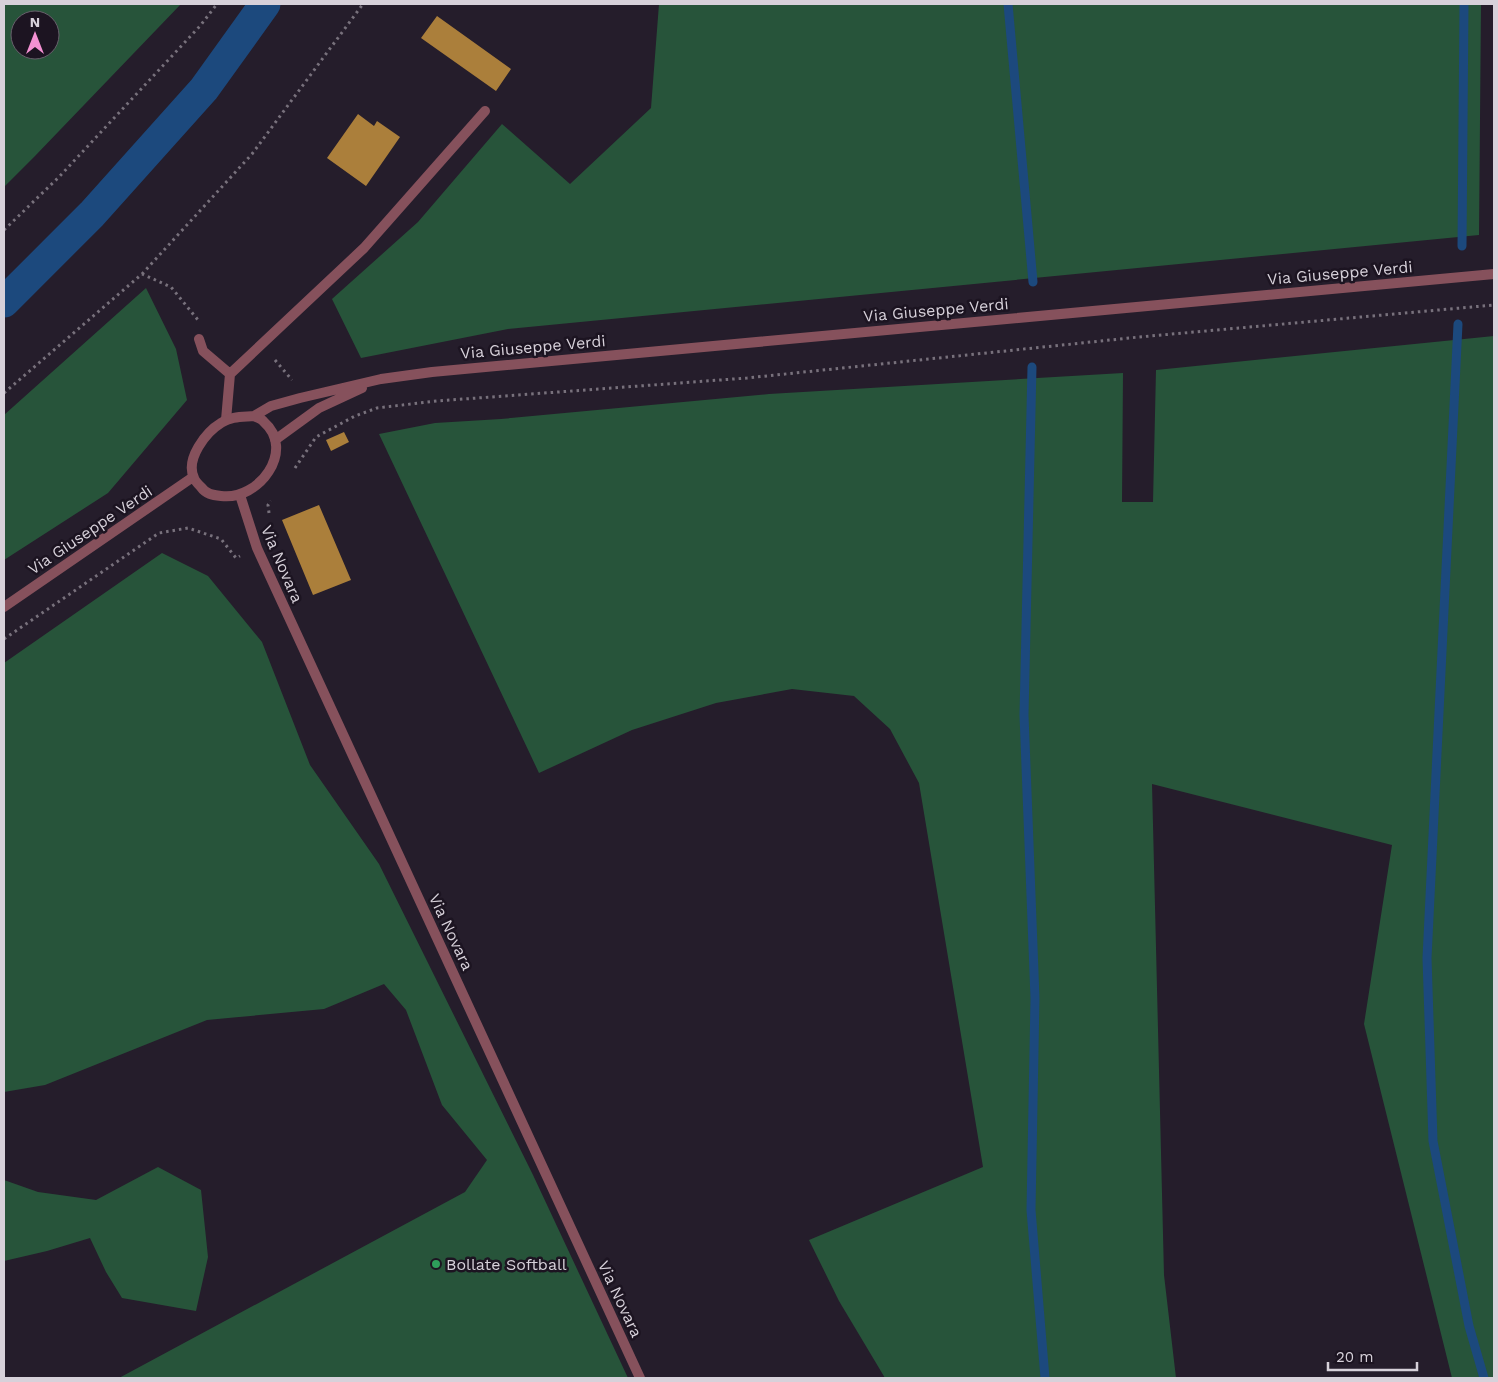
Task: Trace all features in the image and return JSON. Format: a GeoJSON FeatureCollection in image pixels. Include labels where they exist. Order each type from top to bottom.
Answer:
{"type":"FeatureCollection","features":[{"type":"Feature","properties":{"kind":"street"},"geometry":{"type":"LineString","coordinates":[[226,420],[230,374],[364,248],[485,111]]}},
{"type":"Feature","properties":{"kind":"street","name":"Via Giuseppe Verdi"},"geometry":{"type":"LineString","coordinates":[[254,416],[271,406],[381,379],[452,370],[1494,274]]}},
{"type":"Feature","properties":{"kind":"street"},"geometry":{"type":"LineString","coordinates":[[199,339],[203,351],[230,374]]}},
{"type":"Feature","properties":{"kind":"street","name":"Via Giuseppe Verdi"},"geometry":{"type":"LineString","coordinates":[[275,440],[319,408],[381,379]]}},
{"type":"Feature","properties":{"kind":"street"},"geometry":{"type":"LineString","coordinates":[[254,416],[264,422],[272,431],[275,440],[275,458],[270,471],[256,487],[240,495],[226,497],[210,495],[202,489],[193,477],[193,465],[197,448],[206,436],[221,422],[236,417],[254,416]]}},
{"type":"Feature","properties":{"kind":"street","name":"Via Giuseppe Verdi"},"geometry":{"type":"LineString","coordinates":[[4,607],[193,477]]}},
{"type":"Feature","properties":{"kind":"street","name":"Via Novara"},"geometry":{"type":"LineString","coordinates":[[240,495],[257,548],[640,1378]]}},
{"type":"Feature","properties":{"kind":"path"},"geometry":{"type":"LineString","coordinates":[[4,230],[72,163],[200,26],[217,4]]}},
{"type":"Feature","properties":{"kind":"path"},"geometry":{"type":"LineString","coordinates":[[4,393],[142,274],[252,154],[363,4]]}},
{"type":"Feature","properties":{"kind":"path"},"geometry":{"type":"LineString","coordinates":[[142,274],[171,287],[210,333],[210,340],[203,351]]}},
{"type":"Feature","properties":{"kind":"path"},"geometry":{"type":"LineString","coordinates":[[294,469],[316,437],[355,416],[377,408],[437,401],[747,378],[1148,336],[1494,305]]}},
{"type":"Feature","properties":{"kind":"path"},"geometry":{"type":"LineString","coordinates":[[258,348],[274,358],[295,383]]}},
{"type":"Feature","properties":{"kind":"path"},"geometry":{"type":"LineString","coordinates":[[271,521],[268,505],[273,498]]}},
{"type":"Feature","properties":{"kind":"path"},"geometry":{"type":"LineString","coordinates":[[4,638],[159,533],[188,528],[221,539],[236,558],[257,548]]}},
{"type":"Feature","properties":{"kind":"green space"},"geometry":{"type":"Polygon","coordinates":[[[4,4],[181,4],[4,187],[4,4]]]}},
{"type":"Feature","properties":{"kind":"green space"},"geometry":{"type":"Polygon","coordinates":[[[659,4],[1481,4],[1479,235],[508,329],[361,358],[332,299],[418,222],[502,124],[570,184],[651,108],[659,4]]]}},
{"type":"Feature","properties":{"kind":"green space"},"geometry":{"type":"Polygon","coordinates":[[[146,288],[176,349],[187,400],[108,493],[4,560],[4,415],[146,288]]]}},
{"type":"Feature","properties":{"kind":"green space"},"geometry":{"type":"Polygon","coordinates":[[[1494,336],[1494,1378],[1452,1378],[1364,1024],[1392,845],[1152,784],[1164,1275],[1176,1378],[885,1378],[839,1301],[809,1240],[983,1167],[919,783],[890,729],[854,696],[792,689],[716,703],[632,730],[539,773],[379,434],[435,423],[501,419],[769,394],[1123,373],[1122,502],[1153,502],[1156,370],[1494,336]]]}},
{"type":"Feature","properties":{"kind":"green space"},"geometry":{"type":"Polygon","coordinates":[[[162,553],[208,576],[262,642],[310,765],[379,864],[533,1175],[628,1378],[119,1378],[465,1192],[487,1160],[442,1105],[406,1010],[384,984],[324,1009],[207,1020],[45,1085],[4,1092],[4,663],[162,553]]]}},
{"type":"Feature","properties":{"kind":"green space"},"geometry":{"type":"Polygon","coordinates":[[[158,1167],[201,1190],[208,1257],[196,1311],[122,1298],[106,1272],[90,1238],[4,1261],[4,1180],[38,1192],[96,1200],[158,1167]]]}},
{"type":"Feature","properties":{"kind":"building"},"geometry":{"type":"Polygon","coordinates":[[[437,16],[511,69],[496,91],[421,38],[437,16]]]}},
{"type":"Feature","properties":{"kind":"building"},"geometry":{"type":"Polygon","coordinates":[[[358,114],[374,126],[377,121],[400,137],[366,186],[327,158],[358,114]]]}},
{"type":"Feature","properties":{"kind":"building"},"geometry":{"type":"Polygon","coordinates":[[[344,432],[349,442],[331,451],[326,440],[344,432]]]}},
{"type":"Feature","properties":{"kind":"building"},"geometry":{"type":"Polygon","coordinates":[[[319,505],[351,580],[313,595],[282,520],[319,505]]]}},
{"type":"Feature","properties":{"kind":"waterway"},"geometry":{"type":"LineString","coordinates":[[4,302],[92,214],[204,89],[265,4]]}},
{"type":"Feature","properties":{"kind":"waterway"},"geometry":{"type":"LineString","coordinates":[[1008,4],[1033,282]]}},
{"type":"Feature","properties":{"kind":"waterway"},"geometry":{"type":"LineString","coordinates":[[1462,246],[1464,4]]}},
{"type":"Feature","properties":{"kind":"waterway"},"geometry":{"type":"LineString","coordinates":[[1458,324],[1427,958],[1433,1141],[1469,1326],[1484,1378]]}},
{"type":"Feature","properties":{"kind":"waterway"},"geometry":{"type":"LineString","coordinates":[[1032,367],[1024,715],[1035,998],[1031,1210],[1045,1378]]}},
{"type":"Feature","properties":{"kind":"place","name":"Bollate Softball"},"geometry":{"type":"Point","coordinates":[436,1264]}}]}
